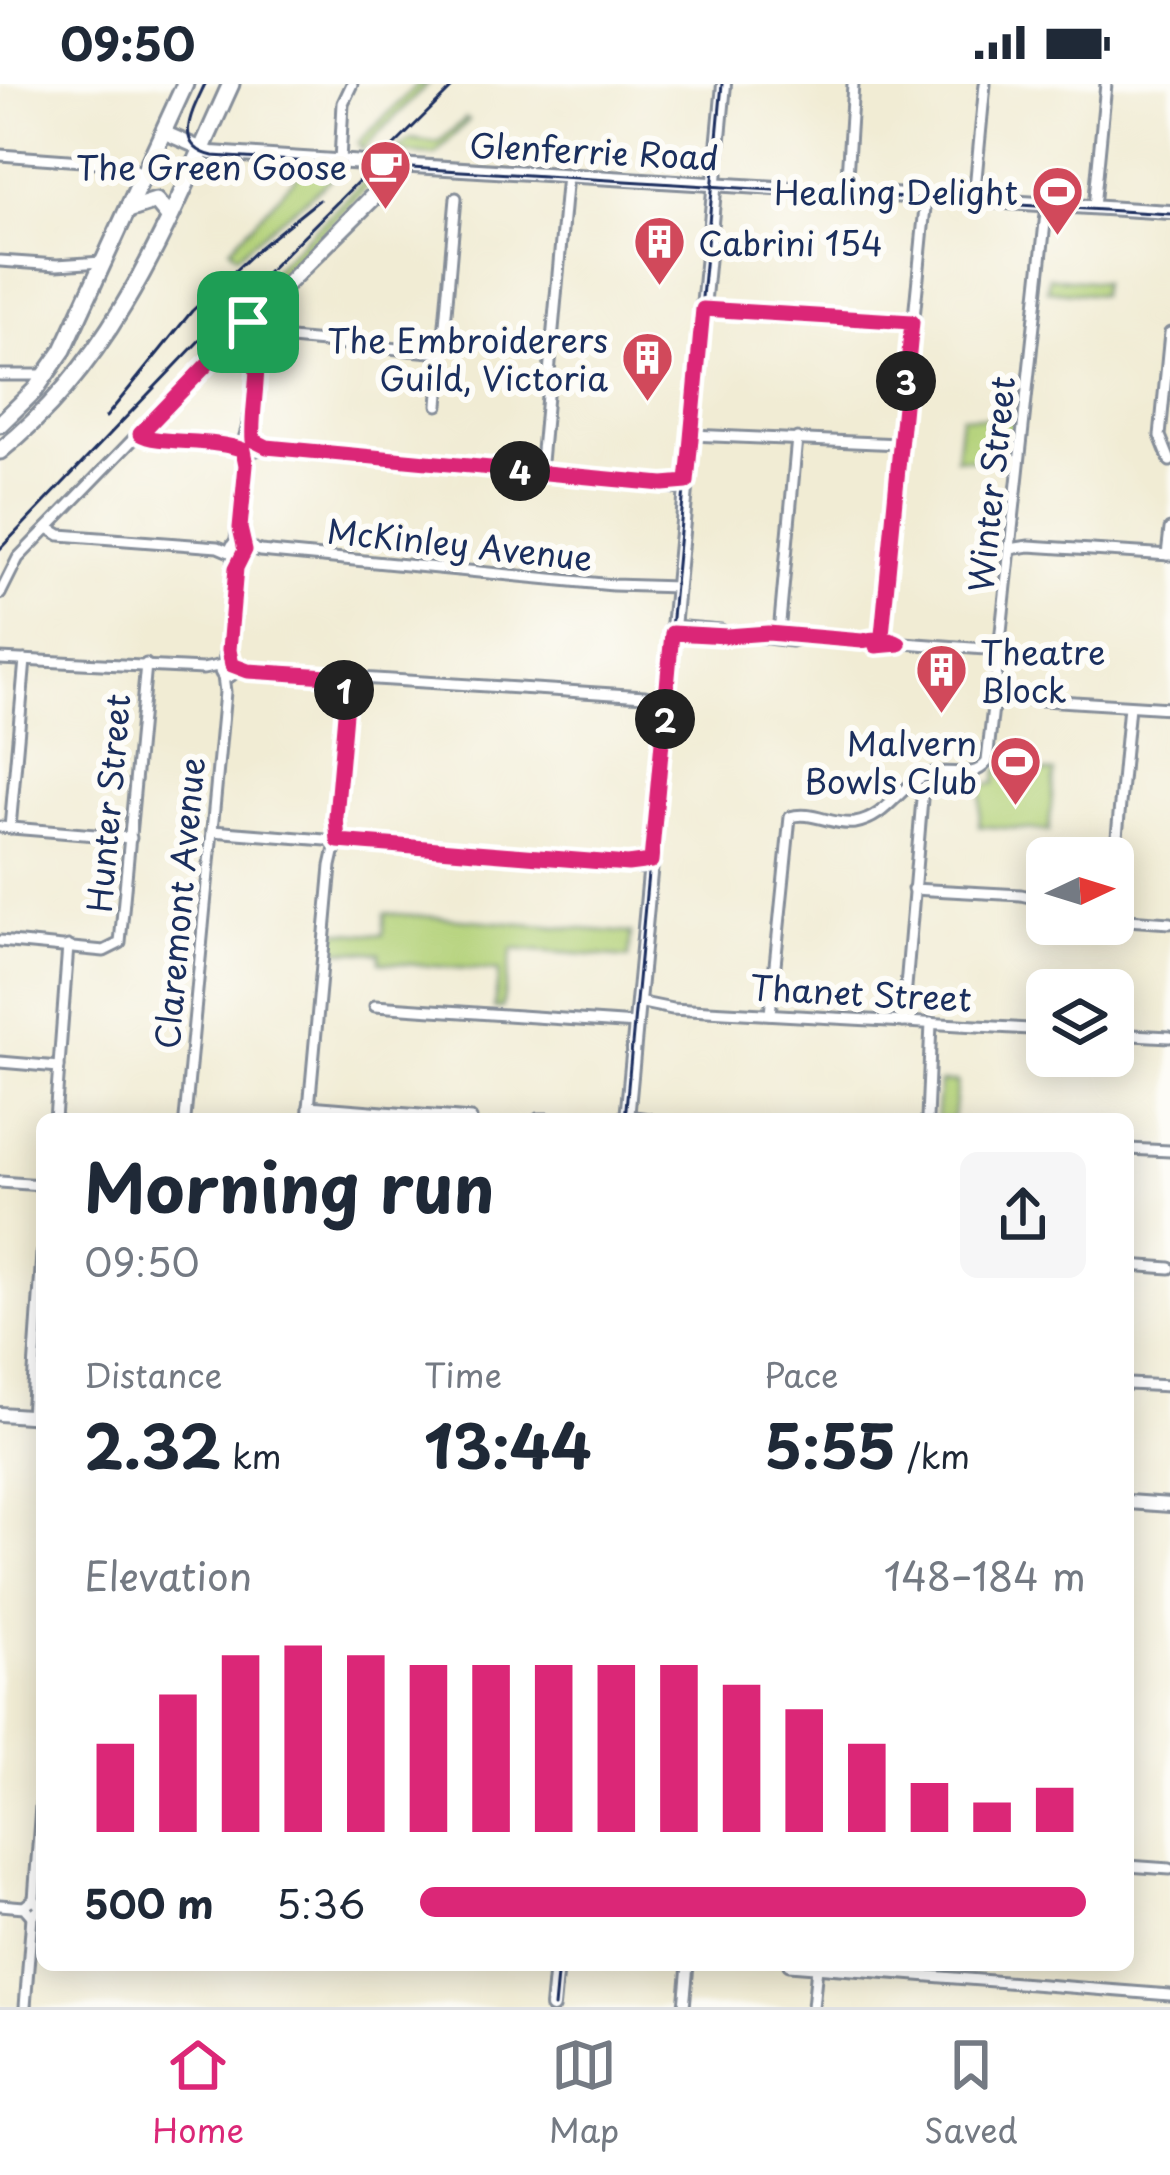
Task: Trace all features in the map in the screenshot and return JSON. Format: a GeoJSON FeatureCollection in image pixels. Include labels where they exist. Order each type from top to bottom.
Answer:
{"type":"FeatureCollection","features":[{"type":"Feature","properties":{"kind":"highway"},"geometry":{"type":"LineString","coordinates":[[0,424],[47,375],[63,350],[185,84]]}},
{"type":"Feature","properties":{"kind":"highway"},"geometry":{"type":"LineString","coordinates":[[0,452],[51,405],[134,292],[231,84]]}},
{"type":"Feature","properties":{"kind":"highway"},"geometry":{"type":"LineString","coordinates":[[128,210],[156,200],[169,217]]}},
{"type":"Feature","properties":{"kind":"highway"},"geometry":{"type":"LineString","coordinates":[[63,350],[89,358]]}},
{"type":"Feature","properties":{"kind":"main road"},"geometry":{"type":"LineString","coordinates":[[627,1113],[724,84]]}},
{"type":"Feature","properties":{"kind":"main road","name":"Glenferrie Road"},"geometry":{"type":"LineString","coordinates":[[163,132],[200,151],[1170,212]]}},
{"type":"Feature","properties":{"kind":"main road"},"geometry":{"type":"LineString","coordinates":[[0,1414],[32,1416]]}},
{"type":"Feature","properties":{"kind":"main road"},"geometry":{"type":"LineString","coordinates":[[1134,1502],[1170,1505]]}},
{"type":"Feature","properties":{"kind":"main road"},"geometry":{"type":"LineString","coordinates":[[552,2007],[555,1971]]}},
{"type":"Feature","properties":{"kind":"street"},"geometry":{"type":"LineString","coordinates":[[345,162],[344,103],[352,84]]}},
{"type":"Feature","properties":{"kind":"street"},"geometry":{"type":"LineString","coordinates":[[845,192],[853,84]]}},
{"type":"Feature","properties":{"kind":"street"},"geometry":{"type":"LineString","coordinates":[[974,200],[985,84]]}},
{"type":"Feature","properties":{"kind":"street"},"geometry":{"type":"LineString","coordinates":[[1094,207],[1106,84]]}},
{"type":"Feature","properties":{"kind":"street"},"geometry":{"type":"LineString","coordinates":[[0,155],[123,164],[144,174]]}},
{"type":"Feature","properties":{"kind":"street"},"geometry":{"type":"LineString","coordinates":[[0,594],[18,558],[336,234],[378,187],[386,164]]}},
{"type":"Feature","properties":{"kind":"street"},"geometry":{"type":"LineString","coordinates":[[540,473],[567,175]]}},
{"type":"Feature","properties":{"kind":"street"},"geometry":{"type":"LineString","coordinates":[[879,643],[926,197]]}},
{"type":"Feature","properties":{"kind":"street"},"geometry":{"type":"LineString","coordinates":[[438,405],[456,198]]}},
{"type":"Feature","properties":{"kind":"street","name":"Winter Street"},"geometry":{"type":"LineString","coordinates":[[914,781],[937,772],[970,773],[982,769],[988,757],[1047,204]]}},
{"type":"Feature","properties":{"kind":"street"},"geometry":{"type":"LineString","coordinates":[[0,261],[104,262]]}},
{"type":"Feature","properties":{"kind":"street"},"geometry":{"type":"LineString","coordinates":[[703,309],[912,322]]}},
{"type":"Feature","properties":{"kind":"street"},"geometry":{"type":"LineString","coordinates":[[227,670],[256,338],[245,325]]}},
{"type":"Feature","properties":{"kind":"street"},"geometry":{"type":"LineString","coordinates":[[1170,333],[1160,436],[1170,461]]}},
{"type":"Feature","properties":{"kind":"street"},"geometry":{"type":"LineString","coordinates":[[256,338],[442,352]]}},
{"type":"Feature","properties":{"kind":"street"},"geometry":{"type":"LineString","coordinates":[[0,375],[47,375]]}},
{"type":"Feature","properties":{"kind":"street"},"geometry":{"type":"LineString","coordinates":[[143,430],[166,438],[686,487]]}},
{"type":"Feature","properties":{"kind":"street"},"geometry":{"type":"LineString","coordinates":[[692,431],[900,444]]}},
{"type":"Feature","properties":{"kind":"street"},"geometry":{"type":"LineString","coordinates":[[778,634],[797,438]]}},
{"type":"Feature","properties":{"kind":"street"},"geometry":{"type":"LineString","coordinates":[[51,524],[70,533],[238,549]]}},
{"type":"Feature","properties":{"kind":"street"},"geometry":{"type":"LineString","coordinates":[[1011,545],[1169,555],[1170,529]]}},
{"type":"Feature","properties":{"kind":"street","name":"McKinley Avenue"},"geometry":{"type":"LineString","coordinates":[[238,549],[676,591]]}},
{"type":"Feature","properties":{"kind":"street"},"geometry":{"type":"LineString","coordinates":[[673,629],[801,638]]}},
{"type":"Feature","properties":{"kind":"street"},"geometry":{"type":"LineString","coordinates":[[754,635],[766,640],[999,650]]}},
{"type":"Feature","properties":{"kind":"street"},"geometry":{"type":"LineString","coordinates":[[0,659],[667,697]]}},
{"type":"Feature","properties":{"kind":"street"},"geometry":{"type":"LineString","coordinates":[[25,660],[5,827],[131,838]]}},
{"type":"Feature","properties":{"kind":"street","name":"Hunter Street"},"geometry":{"type":"LineString","coordinates":[[55,1113],[70,947],[104,951],[118,946],[123,936],[146,664]]}},
{"type":"Feature","properties":{"kind":"street","name":"Claremont Avenue"},"geometry":{"type":"LineString","coordinates":[[186,1113],[227,670]]}},
{"type":"Feature","properties":{"kind":"street"},"geometry":{"type":"LineString","coordinates":[[308,1113],[348,677]]}},
{"type":"Feature","properties":{"kind":"street"},"geometry":{"type":"LineString","coordinates":[[994,698],[1170,708]]}},
{"type":"Feature","properties":{"kind":"street"},"geometry":{"type":"LineString","coordinates":[[1117,837],[1129,706]]}},
{"type":"Feature","properties":{"kind":"street"},"geometry":{"type":"LineString","coordinates":[[770,1014],[788,823],[795,815],[838,824],[866,820],[884,812],[914,781],[922,795],[900,1022]]}},
{"type":"Feature","properties":{"kind":"street"},"geometry":{"type":"LineString","coordinates":[[905,790],[920,809]]}},
{"type":"Feature","properties":{"kind":"street"},"geometry":{"type":"LineString","coordinates":[[212,831],[651,866]]}},
{"type":"Feature","properties":{"kind":"street"},"geometry":{"type":"LineString","coordinates":[[913,889],[1026,896]]}},
{"type":"Feature","properties":{"kind":"street"},"geometry":{"type":"LineString","coordinates":[[1134,920],[1170,923]]}},
{"type":"Feature","properties":{"kind":"street"},"geometry":{"type":"LineString","coordinates":[[0,941],[70,947]]}},
{"type":"Feature","properties":{"kind":"street","name":"Thanet Street"},"geometry":{"type":"LineString","coordinates":[[375,1006],[603,1024],[672,1009],[1026,1029]]}},
{"type":"Feature","properties":{"kind":"street"},"geometry":{"type":"LineString","coordinates":[[928,1113],[935,1024]]}},
{"type":"Feature","properties":{"kind":"street"},"geometry":{"type":"LineString","coordinates":[[1134,1035],[1170,1037]]}},
{"type":"Feature","properties":{"kind":"street"},"geometry":{"type":"LineString","coordinates":[[0,1062],[59,1067]]}},
{"type":"Feature","properties":{"kind":"street"},"geometry":{"type":"LineString","coordinates":[[309,1106],[396,1113]]}},
{"type":"Feature","properties":{"kind":"street"},"geometry":{"type":"LineString","coordinates":[[1134,1149],[1170,1151]]}},
{"type":"Feature","properties":{"kind":"street"},"geometry":{"type":"LineString","coordinates":[[0,1182],[36,1185]]}},
{"type":"Feature","properties":{"kind":"street"},"geometry":{"type":"LineString","coordinates":[[1134,1265],[1170,1268]]}},
{"type":"Feature","properties":{"kind":"street"},"geometry":{"type":"LineString","coordinates":[[32,1416],[36,1320]]}},
{"type":"Feature","properties":{"kind":"street"},"geometry":{"type":"LineString","coordinates":[[1134,1384],[1170,1386]]}},
{"type":"Feature","properties":{"kind":"street"},"geometry":{"type":"LineString","coordinates":[[1134,1866],[1170,1869]]}},
{"type":"Feature","properties":{"kind":"street"},"geometry":{"type":"LineString","coordinates":[[0,1905],[35,1908],[25,2007]]}},
{"type":"Feature","properties":{"kind":"street"},"geometry":{"type":"LineString","coordinates":[[684,2007],[687,1971]]}},
{"type":"Feature","properties":{"kind":"street"},"geometry":{"type":"LineString","coordinates":[[813,2007],[817,1971]]}},
{"type":"Feature","properties":{"kind":"street"},"geometry":{"type":"LineString","coordinates":[[869,1971],[1170,1994]]}},
{"type":"Feature","properties":{"kind":"green space"},"geometry":{"type":"Polygon","coordinates":[[[418,84],[428,84],[362,150],[358,143],[418,84]]]}},
{"type":"Feature","properties":{"kind":"green space"},"geometry":{"type":"Polygon","coordinates":[[[469,120],[435,155],[393,152],[411,139],[438,143],[469,120]]]}},
{"type":"Feature","properties":{"kind":"green space"},"geometry":{"type":"Polygon","coordinates":[[[300,173],[337,174],[237,255],[230,248],[300,173]]]}},
{"type":"Feature","properties":{"kind":"green space"},"geometry":{"type":"Polygon","coordinates":[[[369,176],[369,185],[272,285],[256,295],[266,284],[263,280],[369,176]]]}},
{"type":"Feature","properties":{"kind":"green space"},"geometry":{"type":"Polygon","coordinates":[[[1049,277],[1102,282],[1100,295],[1047,290],[1049,277]]]}},
{"type":"Feature","properties":{"kind":"green space"},"geometry":{"type":"Polygon","coordinates":[[[961,416],[1014,420],[1010,462],[956,458],[961,416]]]}},
{"type":"Feature","properties":{"kind":"green space","name":"Malvern Bowls Club"},"geometry":{"type":"Polygon","coordinates":[[[997,769],[1054,772],[1049,831],[979,826],[982,786],[995,783],[997,769]]]}},
{"type":"Feature","properties":{"kind":"green space"},"geometry":{"type":"Polygon","coordinates":[[[385,913],[631,933],[629,958],[512,949],[502,1008],[494,1008],[499,971],[380,962],[380,953],[333,950],[334,931],[383,935],[385,913]]]}},
{"type":"Feature","properties":{"kind":"green space"},"geometry":{"type":"Polygon","coordinates":[[[940,1082],[957,1082],[954,1113],[937,1113],[940,1082]]]}},
{"type":"Feature","properties":{"kind":"tram line"},"geometry":{"type":"LineString","coordinates":[[205,84],[191,116],[189,136],[200,151],[213,156],[1170,214]]}},
{"type":"Feature","properties":{"kind":"tram line"},"geometry":{"type":"LineString","coordinates":[[626,1113],[722,84]]}},
{"type":"Feature","properties":{"kind":"tram line"},"geometry":{"type":"LineString","coordinates":[[554,2007],[557,1971]]}},
{"type":"Feature","properties":{"kind":"railway"},"geometry":{"type":"LineString","coordinates":[[0,549],[217,322],[456,84]]}},
{"type":"Feature","properties":{"kind":"railway"},"geometry":{"type":"LineString","coordinates":[[106,417],[192,311],[319,200]]}},
{"type":"Feature","properties":{"kind":"place","name":"The Green Goose"},"geometry":{"type":"Point","coordinates":[386,212]}},
{"type":"Feature","properties":{"kind":"place","name":"Healing Delight"},"geometry":{"type":"Point","coordinates":[1057,237]}},
{"type":"Feature","properties":{"kind":"place","name":"Cabrini 154"},"geometry":{"type":"Point","coordinates":[659,288]}},
{"type":"Feature","properties":{"kind":"place","name":"The Embroiderers Guild, Victoria"},"geometry":{"type":"Point","coordinates":[647,404]}},
{"type":"Feature","properties":{"kind":"place","name":"Theatre Block"},"geometry":{"type":"Point","coordinates":[941,716]}},
{"type":"Feature","properties":{"kind":"place","name":"Malvern Bowls Club"},"geometry":{"type":"Point","coordinates":[1016,807]}},
{"type":"Feature","properties":{"kind":"route"},"geometry":{"type":"LineString","coordinates":[[248,322],[140,434],[153,440],[228,443],[243,450],[240,528],[245,550],[236,568],[229,650],[232,665],[248,671],[344,677],[338,841],[628,864],[651,861],[672,633],[790,634],[801,638],[862,641],[871,639],[882,640],[894,640],[899,644],[876,646],[882,640],[912,322],[703,309],[687,482],[663,484],[267,447],[253,440],[250,424],[258,341],[248,322]]}}]}
